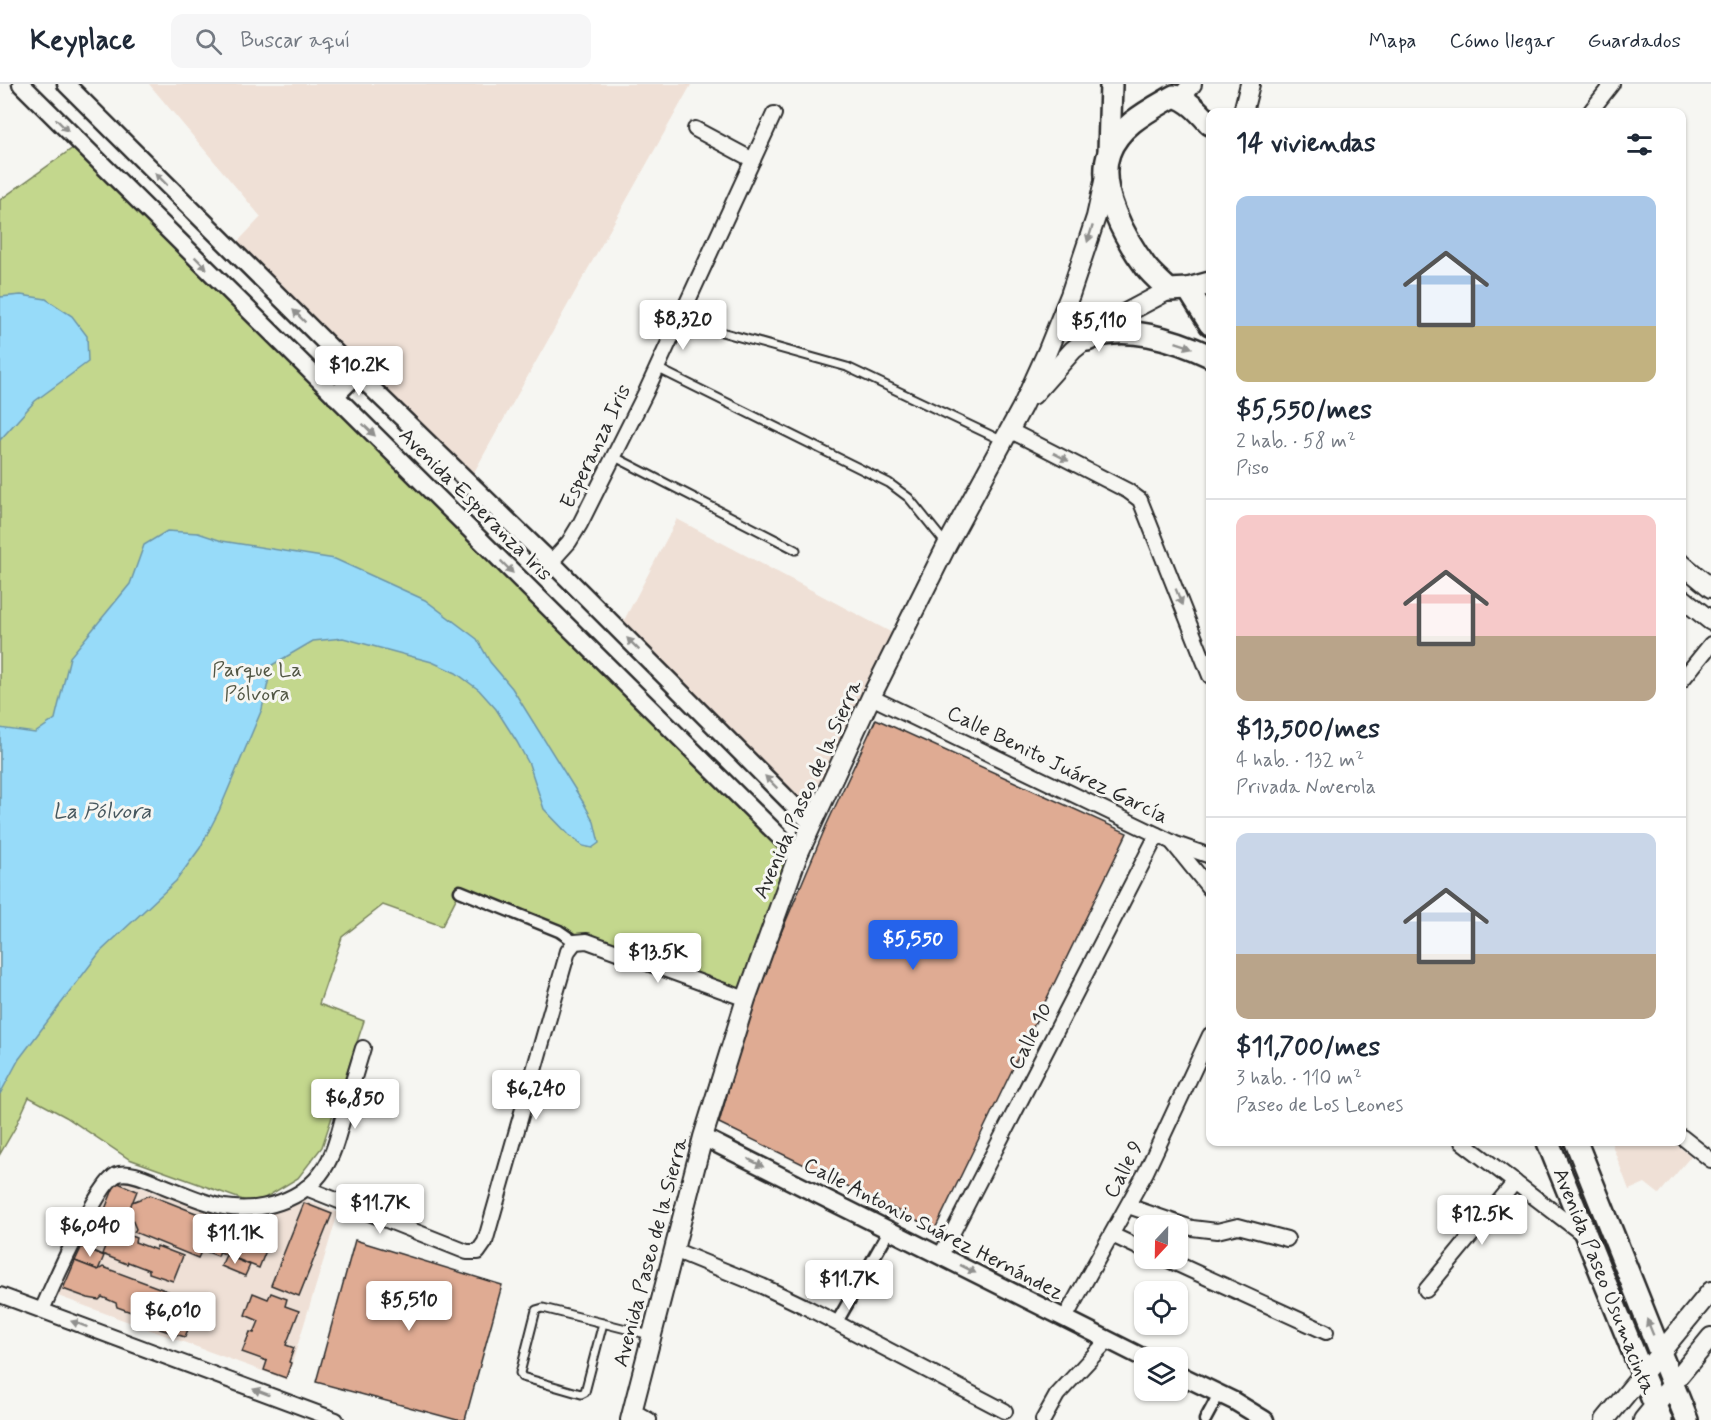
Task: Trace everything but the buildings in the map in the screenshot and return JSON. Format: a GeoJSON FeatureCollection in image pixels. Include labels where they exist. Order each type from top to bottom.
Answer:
{"type":"FeatureCollection","features":[{"type":"Feature","properties":{"kind":"main road"},"geometry":{"type":"LineString","coordinates":[[1111,84],[1109,153],[1105,177],[1116,217],[1133,249],[1148,270],[1179,290],[1206,320]]}},
{"type":"Feature","properties":{"kind":"main road"},"geometry":{"type":"LineString","coordinates":[[1244,108],[1250,84]]}},
{"type":"Feature","properties":{"kind":"main road"},"geometry":{"type":"LineString","coordinates":[[1109,153],[1123,132],[1135,120],[1179,90],[1206,119]]}},
{"type":"Feature","properties":{"kind":"main road","name":"Avenida Paseo de la Sierra"},"geometry":{"type":"LineString","coordinates":[[637,1417],[651,1335],[704,1137],[746,999],[798,855],[871,697],[947,545],[1022,407],[1047,352],[1070,295],[1096,217],[1105,177]]}},
{"type":"Feature","properties":{"kind":"main road"},"geometry":{"type":"LineString","coordinates":[[1179,290],[1206,284]]}},
{"type":"Feature","properties":{"kind":"main road","name":"Avenida Paseo de la Sierra"},"geometry":{"type":"LineString","coordinates":[[1022,407],[1073,351],[1107,323],[1179,290]]}},
{"type":"Feature","properties":{"kind":"main road"},"geometry":{"type":"LineString","coordinates":[[1087,339],[1112,331],[1184,344],[1206,354]]}},
{"type":"Feature","properties":{"kind":"main road"},"geometry":{"type":"LineString","coordinates":[[1686,567],[1711,588]]}},
{"type":"Feature","properties":{"kind":"main road"},"geometry":{"type":"LineString","coordinates":[[1686,601],[1711,621]]}},
{"type":"Feature","properties":{"kind":"main road","name":"Avenida Paseo Usumacinta"},"geometry":{"type":"LineString","coordinates":[[1550,1146],[1643,1374],[1653,1415]]}},
{"type":"Feature","properties":{"kind":"main road","name":"Avenida Paseo Usumacinta"},"geometry":{"type":"LineString","coordinates":[[1578,1146],[1687,1420]]}},
{"type":"Feature","properties":{"kind":"main road"},"geometry":{"type":"LineString","coordinates":[[1605,1420],[1711,1291]]}},
{"type":"Feature","properties":{"kind":"main road"},"geometry":{"type":"LineString","coordinates":[[1653,1415],[1672,1383],[1711,1337]]}},
{"type":"Feature","properties":{"kind":"street","name":"Avenida Esperanza Iris"},"geometry":{"type":"LineString","coordinates":[[21,84],[798,855]]}},
{"type":"Feature","properties":{"kind":"street","name":"Avenida Esperanza Iris"},"geometry":{"type":"LineString","coordinates":[[66,84],[357,374],[551,562],[812,824]]}},
{"type":"Feature","properties":{"kind":"street"},"geometry":{"type":"LineString","coordinates":[[1593,108],[1612,84]]}},
{"type":"Feature","properties":{"kind":"street","name":"Esperanza Iris"},"geometry":{"type":"LineString","coordinates":[[551,562],[573,537],[657,368],[774,114]]}},
{"type":"Feature","properties":{"kind":"street"},"geometry":{"type":"LineString","coordinates":[[695,129],[753,160]]}},
{"type":"Feature","properties":{"kind":"street"},"geometry":{"type":"LineString","coordinates":[[335,396],[357,374]]}},
{"type":"Feature","properties":{"kind":"street"},"geometry":{"type":"LineString","coordinates":[[1006,435],[1128,491],[1140,500],[1206,666]]}},
{"type":"Feature","properties":{"kind":"street"},"geometry":{"type":"LineString","coordinates":[[1686,675],[1711,644]]}},
{"type":"Feature","properties":{"kind":"street","name":"Calle Benito Juárez García"},"geometry":{"type":"LineString","coordinates":[[871,697],[1172,842],[1206,884]]}},
{"type":"Feature","properties":{"kind":"street","name":"Calle 10"},"geometry":{"type":"LineString","coordinates":[[941,1256],[1157,835]]}},
{"type":"Feature","properties":{"kind":"street"},"geometry":{"type":"LineString","coordinates":[[1172,842],[1206,855]]}},
{"type":"Feature","properties":{"kind":"street"},"geometry":{"type":"LineString","coordinates":[[460,891],[559,931],[575,942],[587,941],[746,999]]}},
{"type":"Feature","properties":{"kind":"street"},"geometry":{"type":"LineString","coordinates":[[306,1188],[466,1252],[480,1251],[485,1242],[568,951],[575,942]]}},
{"type":"Feature","properties":{"kind":"street","name":"Calle 9"},"geometry":{"type":"LineString","coordinates":[[1065,1318],[1128,1206],[1206,1043]]}},
{"type":"Feature","properties":{"kind":"street"},"geometry":{"type":"LineString","coordinates":[[42,1310],[81,1230],[103,1190],[114,1176],[134,1175],[211,1203],[247,1209],[286,1200],[306,1188],[324,1169],[333,1152],[363,1048]]}},
{"type":"Feature","properties":{"kind":"street","name":"Calle Antonio Suárez Hernández"},"geometry":{"type":"LineString","coordinates":[[704,1137],[1134,1353]]}},
{"type":"Feature","properties":{"kind":"street"},"geometry":{"type":"LineString","coordinates":[[1686,1140],[1711,1160]]}},
{"type":"Feature","properties":{"kind":"street"},"geometry":{"type":"LineString","coordinates":[[1467,1146],[1587,1237]]}},
{"type":"Feature","properties":{"kind":"street"},"geometry":{"type":"LineString","coordinates":[[1426,1290],[1515,1182]]}},
{"type":"Feature","properties":{"kind":"street"},"geometry":{"type":"LineString","coordinates":[[1128,1206],[1192,1228],[1217,1231],[1238,1226],[1287,1239]]}},
{"type":"Feature","properties":{"kind":"street"},"geometry":{"type":"LineString","coordinates":[[837,1322],[889,1231]]}},
{"type":"Feature","properties":{"kind":"street"},"geometry":{"type":"LineString","coordinates":[[1112,1235],[1134,1245]]}},
{"type":"Feature","properties":{"kind":"street"},"geometry":{"type":"LineString","coordinates":[[674,1251],[762,1286],[837,1322],[1005,1412]]}},
{"type":"Feature","properties":{"kind":"street"},"geometry":{"type":"LineString","coordinates":[[1188,1269],[1326,1332]]}},
{"type":"Feature","properties":{"kind":"street"},"geometry":{"type":"LineString","coordinates":[[0,1295],[336,1420]]}},
{"type":"Feature","properties":{"kind":"street"},"geometry":{"type":"LineString","coordinates":[[1043,1420],[1057,1395],[1108,1340]]}},
{"type":"Feature","properties":{"kind":"street"},"geometry":{"type":"LineString","coordinates":[[1188,1379],[1265,1420]]}},
{"type":"Feature","properties":{"kind":"street"},"geometry":{"type":"LineString","coordinates":[[1205,1420],[1219,1394]]}},
{"type":"Feature","properties":{"kind":"lane"},"geometry":{"type":"LineString","coordinates":[[718,331],[847,367],[1006,435]]}},
{"type":"Feature","properties":{"kind":"lane"},"geometry":{"type":"LineString","coordinates":[[657,368],[889,483],[909,498],[947,545]]}},
{"type":"Feature","properties":{"kind":"lane"},"geometry":{"type":"LineString","coordinates":[[613,456],[796,550]]}},
{"type":"Feature","properties":{"kind":"lane"},"geometry":{"type":"LineString","coordinates":[[603,1323],[585,1392],[581,1394],[522,1377],[520,1373],[536,1310],[539,1308],[603,1323],[651,1335]]}},
{"type":"Feature","properties":{"kind":"shaded area"},"geometry":{"type":"Polygon","coordinates":[[[149,84],[691,85],[468,483],[231,249],[261,217],[149,84]]]}},
{"type":"Feature","properties":{"kind":"shaded area"},"geometry":{"type":"Polygon","coordinates":[[[677,519],[900,637],[812,824],[619,630],[677,519]]]}},
{"type":"Feature","properties":{"kind":"shaded area"},"geometry":{"type":"Polygon","coordinates":[[[1612,1146],[1678,1146],[1691,1156],[1659,1194],[1645,1183],[1629,1190],[1612,1146]]]}},
{"type":"Feature","properties":{"kind":"shaded area"},"geometry":{"type":"Polygon","coordinates":[[[120,1181],[225,1218],[269,1213],[305,1199],[338,1213],[287,1380],[58,1296],[83,1239],[109,1191],[115,1183],[120,1181]]]}},
{"type":"Feature","properties":{"kind":"green space","name":"Parque La Pólvora"},"geometry":{"type":"Polygon","coordinates":[[[80,143],[798,855],[746,999],[460,891],[442,926],[383,905],[342,937],[319,1004],[364,1021],[322,1147],[298,1178],[263,1199],[246,1201],[129,1159],[66,1117],[29,1097],[0,1154],[0,200],[80,143]]]}},
{"type":"Feature","properties":{"kind":"water"},"geometry":{"type":"Polygon","coordinates":[[[21,295],[46,299],[72,316],[87,336],[88,362],[35,401],[0,440],[0,297],[21,295]]]}},
{"type":"Feature","properties":{"kind":"water","name":"La Pólvora"},"geometry":{"type":"Polygon","coordinates":[[[167,531],[198,533],[222,541],[335,559],[425,600],[477,639],[490,662],[512,688],[583,802],[594,822],[599,843],[592,848],[583,846],[544,809],[529,764],[496,709],[479,690],[456,673],[432,662],[343,638],[313,641],[272,665],[262,709],[219,811],[200,848],[176,881],[100,952],[19,1059],[0,1094],[0,728],[35,733],[55,719],[70,657],[130,584],[144,545],[167,531]]]}}]}
